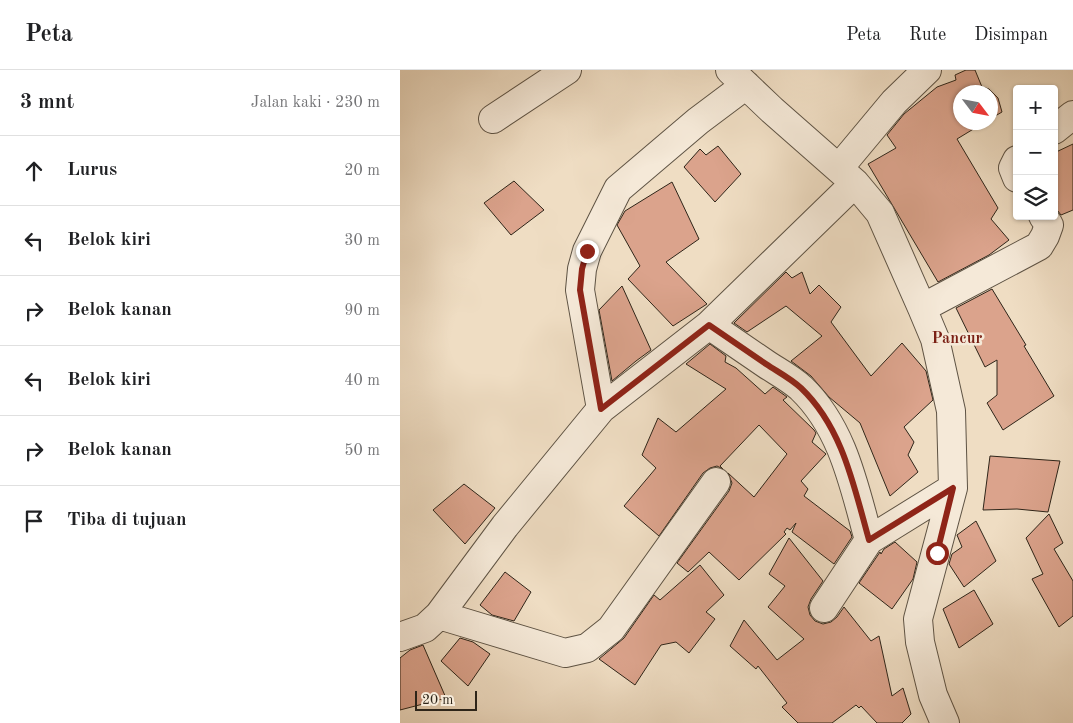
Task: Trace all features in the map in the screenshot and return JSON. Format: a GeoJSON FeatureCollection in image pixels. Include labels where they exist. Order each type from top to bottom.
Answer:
{"type":"FeatureCollection","features":[{"type":"Feature","properties":{"kind":"street"},"geometry":{"type":"LineString","coordinates":[[493,119],[567,70]]}},
{"type":"Feature","properties":{"kind":"street"},"geometry":{"type":"LineString","coordinates":[[400,637],[425,628],[440,615],[505,526],[601,409],[709,325],[847,175],[894,102],[927,70]]}},
{"type":"Feature","properties":{"kind":"street"},"geometry":{"type":"LineString","coordinates":[[601,409],[580,290],[582,269],[587,251],[618,189],[698,121],[738,78],[847,175],[880,213],[935,340],[951,411],[953,488],[918,619],[920,642],[933,695],[945,723]]}},
{"type":"Feature","properties":{"kind":"street"},"geometry":{"type":"LineString","coordinates":[[1058,127],[1073,115]]}},
{"type":"Feature","properties":{"kind":"street"},"geometry":{"type":"LineString","coordinates":[[922,308],[1039,246],[1049,224],[1046,220]]}},
{"type":"Feature","properties":{"kind":"street"},"geometry":{"type":"LineString","coordinates":[[709,325],[785,376],[805,392],[828,420],[851,471],[869,540]]}},
{"type":"Feature","properties":{"kind":"street"},"geometry":{"type":"LineString","coordinates":[[440,615],[565,653],[587,648],[611,629],[716,482]]}},
{"type":"Feature","properties":{"kind":"street"},"geometry":{"type":"LineString","coordinates":[[824,608],[869,540],[953,488]]}},
{"type":"Feature","properties":{"kind":"building"},"geometry":{"type":"Polygon","coordinates":[[[966,70],[975,70],[981,85],[953,85],[953,130],[972,130],[957,139],[998,208],[991,219],[1009,240],[989,255],[938,282],[868,164],[896,148],[887,135],[904,114],[937,87],[956,80],[955,75],[966,70]]]}},
{"type":"Feature","properties":{"kind":"building"},"geometry":{"type":"Polygon","coordinates":[[[998,98],[1002,112],[998,114],[998,98]]]}},
{"type":"Feature","properties":{"kind":"building"},"geometry":{"type":"Polygon","coordinates":[[[1073,144],[1073,210],[1061,215],[1058,211],[1058,151],[1073,144]]]}},
{"type":"Feature","properties":{"kind":"building"},"geometry":{"type":"Polygon","coordinates":[[[718,146],[741,174],[715,202],[684,167],[700,149],[706,155],[718,146]]]}},
{"type":"Feature","properties":{"kind":"building"},"geometry":{"type":"Polygon","coordinates":[[[514,181],[544,210],[511,235],[484,203],[514,181]]]}},
{"type":"Feature","properties":{"kind":"building"},"geometry":{"type":"Polygon","coordinates":[[[672,182],[699,239],[666,262],[707,304],[673,326],[628,279],[640,266],[617,225],[625,211],[672,182]]]}},
{"type":"Feature","properties":{"kind":"building"},"geometry":{"type":"Polygon","coordinates":[[[786,272],[792,278],[802,272],[810,294],[819,285],[841,307],[831,322],[871,376],[902,343],[926,371],[933,400],[904,427],[914,442],[908,455],[918,472],[890,496],[860,423],[829,397],[811,376],[791,361],[822,336],[786,306],[747,332],[734,323],[786,272]]]}},
{"type":"Feature","properties":{"kind":"building"},"geometry":{"type":"Polygon","coordinates":[[[622,286],[651,350],[612,381],[599,310],[622,286]]]}},
{"type":"Feature","properties":{"kind":"building"},"geometry":{"type":"Polygon","coordinates":[[[992,289],[1054,396],[1003,430],[987,403],[997,395],[997,360],[985,367],[956,308],[992,289]]]}},
{"type":"Feature","properties":{"kind":"building"},"geometry":{"type":"Polygon","coordinates":[[[710,344],[726,356],[725,362],[736,368],[765,394],[773,387],[787,397],[783,400],[816,433],[812,442],[826,454],[801,481],[808,489],[804,496],[850,531],[852,537],[834,564],[792,532],[796,523],[790,530],[787,528],[784,532],[786,534],[739,580],[709,552],[688,572],[677,563],[729,491],[732,483],[728,473],[754,497],[787,454],[759,425],[720,466],[723,469],[717,466],[703,473],[659,536],[624,506],[656,468],[642,455],[658,418],[676,432],[726,389],[686,364],[710,344]]]}},
{"type":"Feature","properties":{"kind":"building"},"geometry":{"type":"Polygon","coordinates":[[[990,456],[1060,461],[1048,512],[1017,509],[983,510],[990,456]]]}},
{"type":"Feature","properties":{"kind":"building"},"geometry":{"type":"Polygon","coordinates":[[[464,484],[495,508],[465,544],[433,510],[464,484]]]}},
{"type":"Feature","properties":{"kind":"building"},"geometry":{"type":"Polygon","coordinates":[[[1049,514],[1063,543],[1054,549],[1073,581],[1073,616],[1059,627],[1032,579],[1043,574],[1026,538],[1049,514]]]}},
{"type":"Feature","properties":{"kind":"building"},"geometry":{"type":"Polygon","coordinates":[[[976,521],[996,561],[964,587],[949,564],[952,554],[962,547],[957,535],[976,521]]]}},
{"type":"Feature","properties":{"kind":"building"},"geometry":{"type":"Polygon","coordinates":[[[789,538],[823,581],[808,607],[810,615],[815,621],[823,624],[831,622],[844,607],[871,641],[879,636],[892,696],[903,688],[911,714],[902,723],[877,723],[861,706],[859,708],[856,705],[832,723],[798,723],[782,707],[787,703],[758,666],[756,669],[730,646],[744,620],[777,660],[804,639],[768,607],[785,586],[769,574],[789,538]]]}},
{"type":"Feature","properties":{"kind":"building"},"geometry":{"type":"Polygon","coordinates":[[[895,542],[917,562],[913,579],[892,609],[859,583],[880,552],[881,554],[884,549],[895,542]]]}},
{"type":"Feature","properties":{"kind":"building"},"geometry":{"type":"Polygon","coordinates":[[[700,565],[724,595],[706,612],[715,619],[689,653],[676,642],[661,645],[635,685],[599,659],[624,638],[654,595],[660,600],[700,565]]]}},
{"type":"Feature","properties":{"kind":"building"},"geometry":{"type":"Polygon","coordinates":[[[505,572],[531,592],[514,621],[492,615],[480,605],[505,572]]]}},
{"type":"Feature","properties":{"kind":"building"},"geometry":{"type":"Polygon","coordinates":[[[974,590],[993,624],[959,648],[943,609],[974,590]]]}},
{"type":"Feature","properties":{"kind":"building"},"geometry":{"type":"Polygon","coordinates":[[[460,638],[473,642],[490,654],[468,686],[441,661],[460,638]]]}},
{"type":"Feature","properties":{"kind":"building"},"geometry":{"type":"Polygon","coordinates":[[[423,645],[446,698],[400,710],[400,658],[410,650],[423,645]]]}},
{"type":"Feature","properties":{"kind":"district","name":"Pancur"},"geometry":{"type":"Point","coordinates":[957,337]}},
{"type":"Feature","properties":{"kind":"route"},"geometry":{"type":"LineString","coordinates":[[587,251],[582,269],[580,290],[601,409],[709,325],[799,387],[828,420],[851,471],[869,540],[953,488],[937,553]]}}]}
